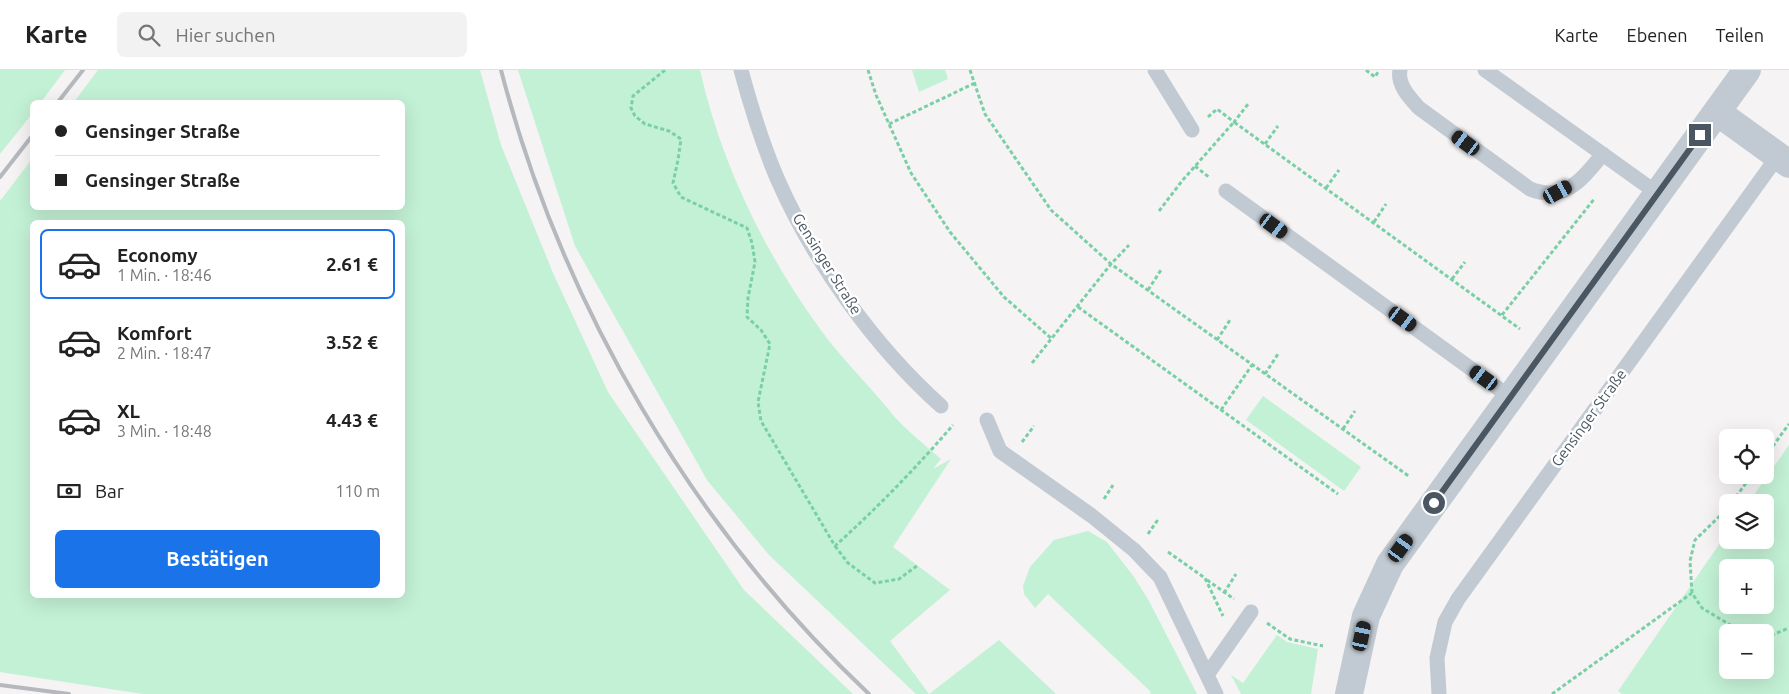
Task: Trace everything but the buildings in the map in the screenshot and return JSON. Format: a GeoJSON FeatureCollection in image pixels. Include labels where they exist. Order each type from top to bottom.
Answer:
{"type":"FeatureCollection","features":[{"type":"Feature","properties":{"kind":"street"},"geometry":{"type":"LineString","coordinates":[[1349,694],[1366,616],[1390,564],[1657,193],[1748,70]]}},
{"type":"Feature","properties":{"kind":"street","name":"Gensinger Straße"},"geometry":{"type":"LineString","coordinates":[[1717,112],[1784,160]]}},
{"type":"Feature","properties":{"kind":"lane","name":"Gensinger Straße"},"geometry":{"type":"LineString","coordinates":[[741,70],[756,121],[777,179],[804,232],[831,276],[877,338],[914,382],[941,406]]}},
{"type":"Feature","properties":{"kind":"lane"},"geometry":{"type":"LineString","coordinates":[[1156,70],[1192,130]]}},
{"type":"Feature","properties":{"kind":"lane"},"geometry":{"type":"LineString","coordinates":[[1400,70],[1399,76],[1406,94],[1419,108],[1530,188],[1542,194],[1558,192],[1583,179],[1603,154]]}},
{"type":"Feature","properties":{"kind":"lane"},"geometry":{"type":"LineString","coordinates":[[1485,70],[1657,193]]}},
{"type":"Feature","properties":{"kind":"lane","name":"Gensinger Straße"},"geometry":{"type":"LineString","coordinates":[[1439,694],[1438,658],[1446,622],[1458,599],[1736,213],[1784,160]]}},
{"type":"Feature","properties":{"kind":"lane"},"geometry":{"type":"LineString","coordinates":[[1226,191],[1510,397]]}},
{"type":"Feature","properties":{"kind":"lane"},"geometry":{"type":"LineString","coordinates":[[987,420],[1000,450],[1092,516],[1134,550],[1160,577],[1216,694]]}},
{"type":"Feature","properties":{"kind":"lane"},"geometry":{"type":"LineString","coordinates":[[1207,675],[1251,612]]}},
{"type":"Feature","properties":{"kind":"path"},"geometry":{"type":"LineString","coordinates":[[665,70],[633,96],[631,108],[634,116],[645,124],[670,131],[681,140],[673,183],[681,197],[746,228],[752,243],[755,262],[748,298],[747,317],[761,330],[770,344],[758,402],[761,421],[835,546],[848,563],[875,583],[899,579],[918,565]]}},
{"type":"Feature","properties":{"kind":"path"},"geometry":{"type":"LineString","coordinates":[[868,70],[876,95],[911,173],[950,232],[1004,297],[1052,338]]}},
{"type":"Feature","properties":{"kind":"path"},"geometry":{"type":"LineString","coordinates":[[970,70],[985,114],[1051,210],[1112,264],[1410,478]]}},
{"type":"Feature","properties":{"kind":"path"},"geometry":{"type":"LineString","coordinates":[[1366,70],[1375,77],[1380,70]]}},
{"type":"Feature","properties":{"kind":"path"},"geometry":{"type":"LineString","coordinates":[[889,124],[975,84]]}},
{"type":"Feature","properties":{"kind":"path"},"geometry":{"type":"LineString","coordinates":[[1159,211],[1182,181],[1249,103]]}},
{"type":"Feature","properties":{"kind":"path"},"geometry":{"type":"LineString","coordinates":[[1192,130],[1217,110],[1520,329]]}},
{"type":"Feature","properties":{"kind":"path"},"geometry":{"type":"LineString","coordinates":[[1265,144],[1278,126]]}},
{"type":"Feature","properties":{"kind":"path"},"geometry":{"type":"LineString","coordinates":[[1326,189],[1339,170]]}},
{"type":"Feature","properties":{"kind":"path"},"geometry":{"type":"LineString","coordinates":[[1502,315],[1595,198]]}},
{"type":"Feature","properties":{"kind":"path"},"geometry":{"type":"LineString","coordinates":[[1374,222],[1386,204]]}},
{"type":"Feature","properties":{"kind":"path"},"geometry":{"type":"LineString","coordinates":[[1032,363],[1129,245]]}},
{"type":"Feature","properties":{"kind":"path"},"geometry":{"type":"LineString","coordinates":[[1452,279],[1465,262]]}},
{"type":"Feature","properties":{"kind":"path"},"geometry":{"type":"LineString","coordinates":[[1148,290],[1161,270]]}},
{"type":"Feature","properties":{"kind":"path"},"geometry":{"type":"LineString","coordinates":[[1078,307],[1338,494]]}},
{"type":"Feature","properties":{"kind":"path"},"geometry":{"type":"LineString","coordinates":[[1217,340],[1230,320]]}},
{"type":"Feature","properties":{"kind":"path"},"geometry":{"type":"LineString","coordinates":[[1265,374],[1278,354]]}},
{"type":"Feature","properties":{"kind":"path"},"geometry":{"type":"LineString","coordinates":[[1221,410],[1252,365]]}},
{"type":"Feature","properties":{"kind":"path"},"geometry":{"type":"LineString","coordinates":[[835,546],[921,462],[970,406],[987,420]]}},
{"type":"Feature","properties":{"kind":"path"},"geometry":{"type":"LineString","coordinates":[[1343,429],[1355,411]]}},
{"type":"Feature","properties":{"kind":"path"},"geometry":{"type":"LineString","coordinates":[[1774,445],[1789,424]]}},
{"type":"Feature","properties":{"kind":"path"},"geometry":{"type":"LineString","coordinates":[[1719,517],[1695,540],[1690,561],[1692,594],[1702,608],[1729,624]]}},
{"type":"Feature","properties":{"kind":"path"},"geometry":{"type":"LineString","coordinates":[[1224,592],[1236,574]]}},
{"type":"Feature","properties":{"kind":"path"},"geometry":{"type":"LineString","coordinates":[[1552,694],[1692,594]]}},
{"type":"Feature","properties":{"kind":"path"},"geometry":{"type":"LineString","coordinates":[[1268,624],[1290,639],[1323,646]]}},
{"type":"Feature","properties":{"kind":"path"},"geometry":{"type":"LineString","coordinates":[[1774,634],[1789,628]]}},
{"type":"Feature","properties":{"kind":"green space"},"geometry":{"type":"Polygon","coordinates":[[[0,70],[65,70],[42,100],[30,100],[30,116],[0,154],[0,70]]]}},
{"type":"Feature","properties":{"kind":"green space"},"geometry":{"type":"Polygon","coordinates":[[[98,70],[480,70],[501,145],[553,273],[608,392],[744,590],[853,694],[143,694],[0,672],[0,201],[30,162],[30,210],[405,210],[405,100],[76,100],[98,70]]]}},
{"type":"Feature","properties":{"kind":"green space"},"geometry":{"type":"Polygon","coordinates":[[[518,70],[700,70],[709,105],[732,173],[763,238],[800,300],[828,340],[894,416],[941,459],[933,469],[951,459],[893,547],[950,590],[890,641],[929,694],[916,694],[769,555],[707,480],[575,246],[518,70]]]}},
{"type":"Feature","properties":{"kind":"green space"},"geometry":{"type":"Polygon","coordinates":[[[912,70],[945,70],[948,79],[919,92],[912,70]]]}},
{"type":"Feature","properties":{"kind":"green space"},"geometry":{"type":"Polygon","coordinates":[[[1263,396],[1361,467],[1344,491],[1246,420],[1263,396]]]}},
{"type":"Feature","properties":{"kind":"green space"},"geometry":{"type":"Polygon","coordinates":[[[1789,445],[1789,694],[1622,694],[1618,691],[1719,545],[1719,549],[1774,549],[1774,494],[1755,494],[1762,484],[1774,484],[1774,466],[1789,445]]]}},
{"type":"Feature","properties":{"kind":"green space"},"geometry":{"type":"Polygon","coordinates":[[[1088,531],[1107,542],[1134,577],[1149,601],[1197,694],[1150,694],[1151,692],[1048,594],[1035,608],[1024,594],[1023,586],[1030,567],[1054,540],[1088,531]]]}},
{"type":"Feature","properties":{"kind":"green space"},"geometry":{"type":"Polygon","coordinates":[[[1277,635],[1287,642],[1318,649],[1311,694],[1241,694],[1231,675],[1243,683],[1277,635]]]}},
{"type":"Feature","properties":{"kind":"green space"},"geometry":{"type":"Polygon","coordinates":[[[999,640],[1056,694],[929,694],[999,640]]]}},
{"type":"Feature","properties":{"kind":"railway"},"geometry":{"type":"LineString","coordinates":[[60,100],[83,70]]}},
{"type":"Feature","properties":{"kind":"railway"},"geometry":{"type":"LineString","coordinates":[[501,70],[527,157],[559,243],[598,327],[642,408],[691,485],[745,559],[805,629],[869,694]]}},
{"type":"Feature","properties":{"kind":"railway"},"geometry":{"type":"LineString","coordinates":[[0,177],[30,139]]}},
{"type":"Feature","properties":{"kind":"railway"},"geometry":{"type":"LineString","coordinates":[[0,685],[69,694]]}},
{"type":"Feature","properties":{"kind":"route"},"geometry":{"type":"LineString","coordinates":[[1434,503],[1700,135]]}}]}
